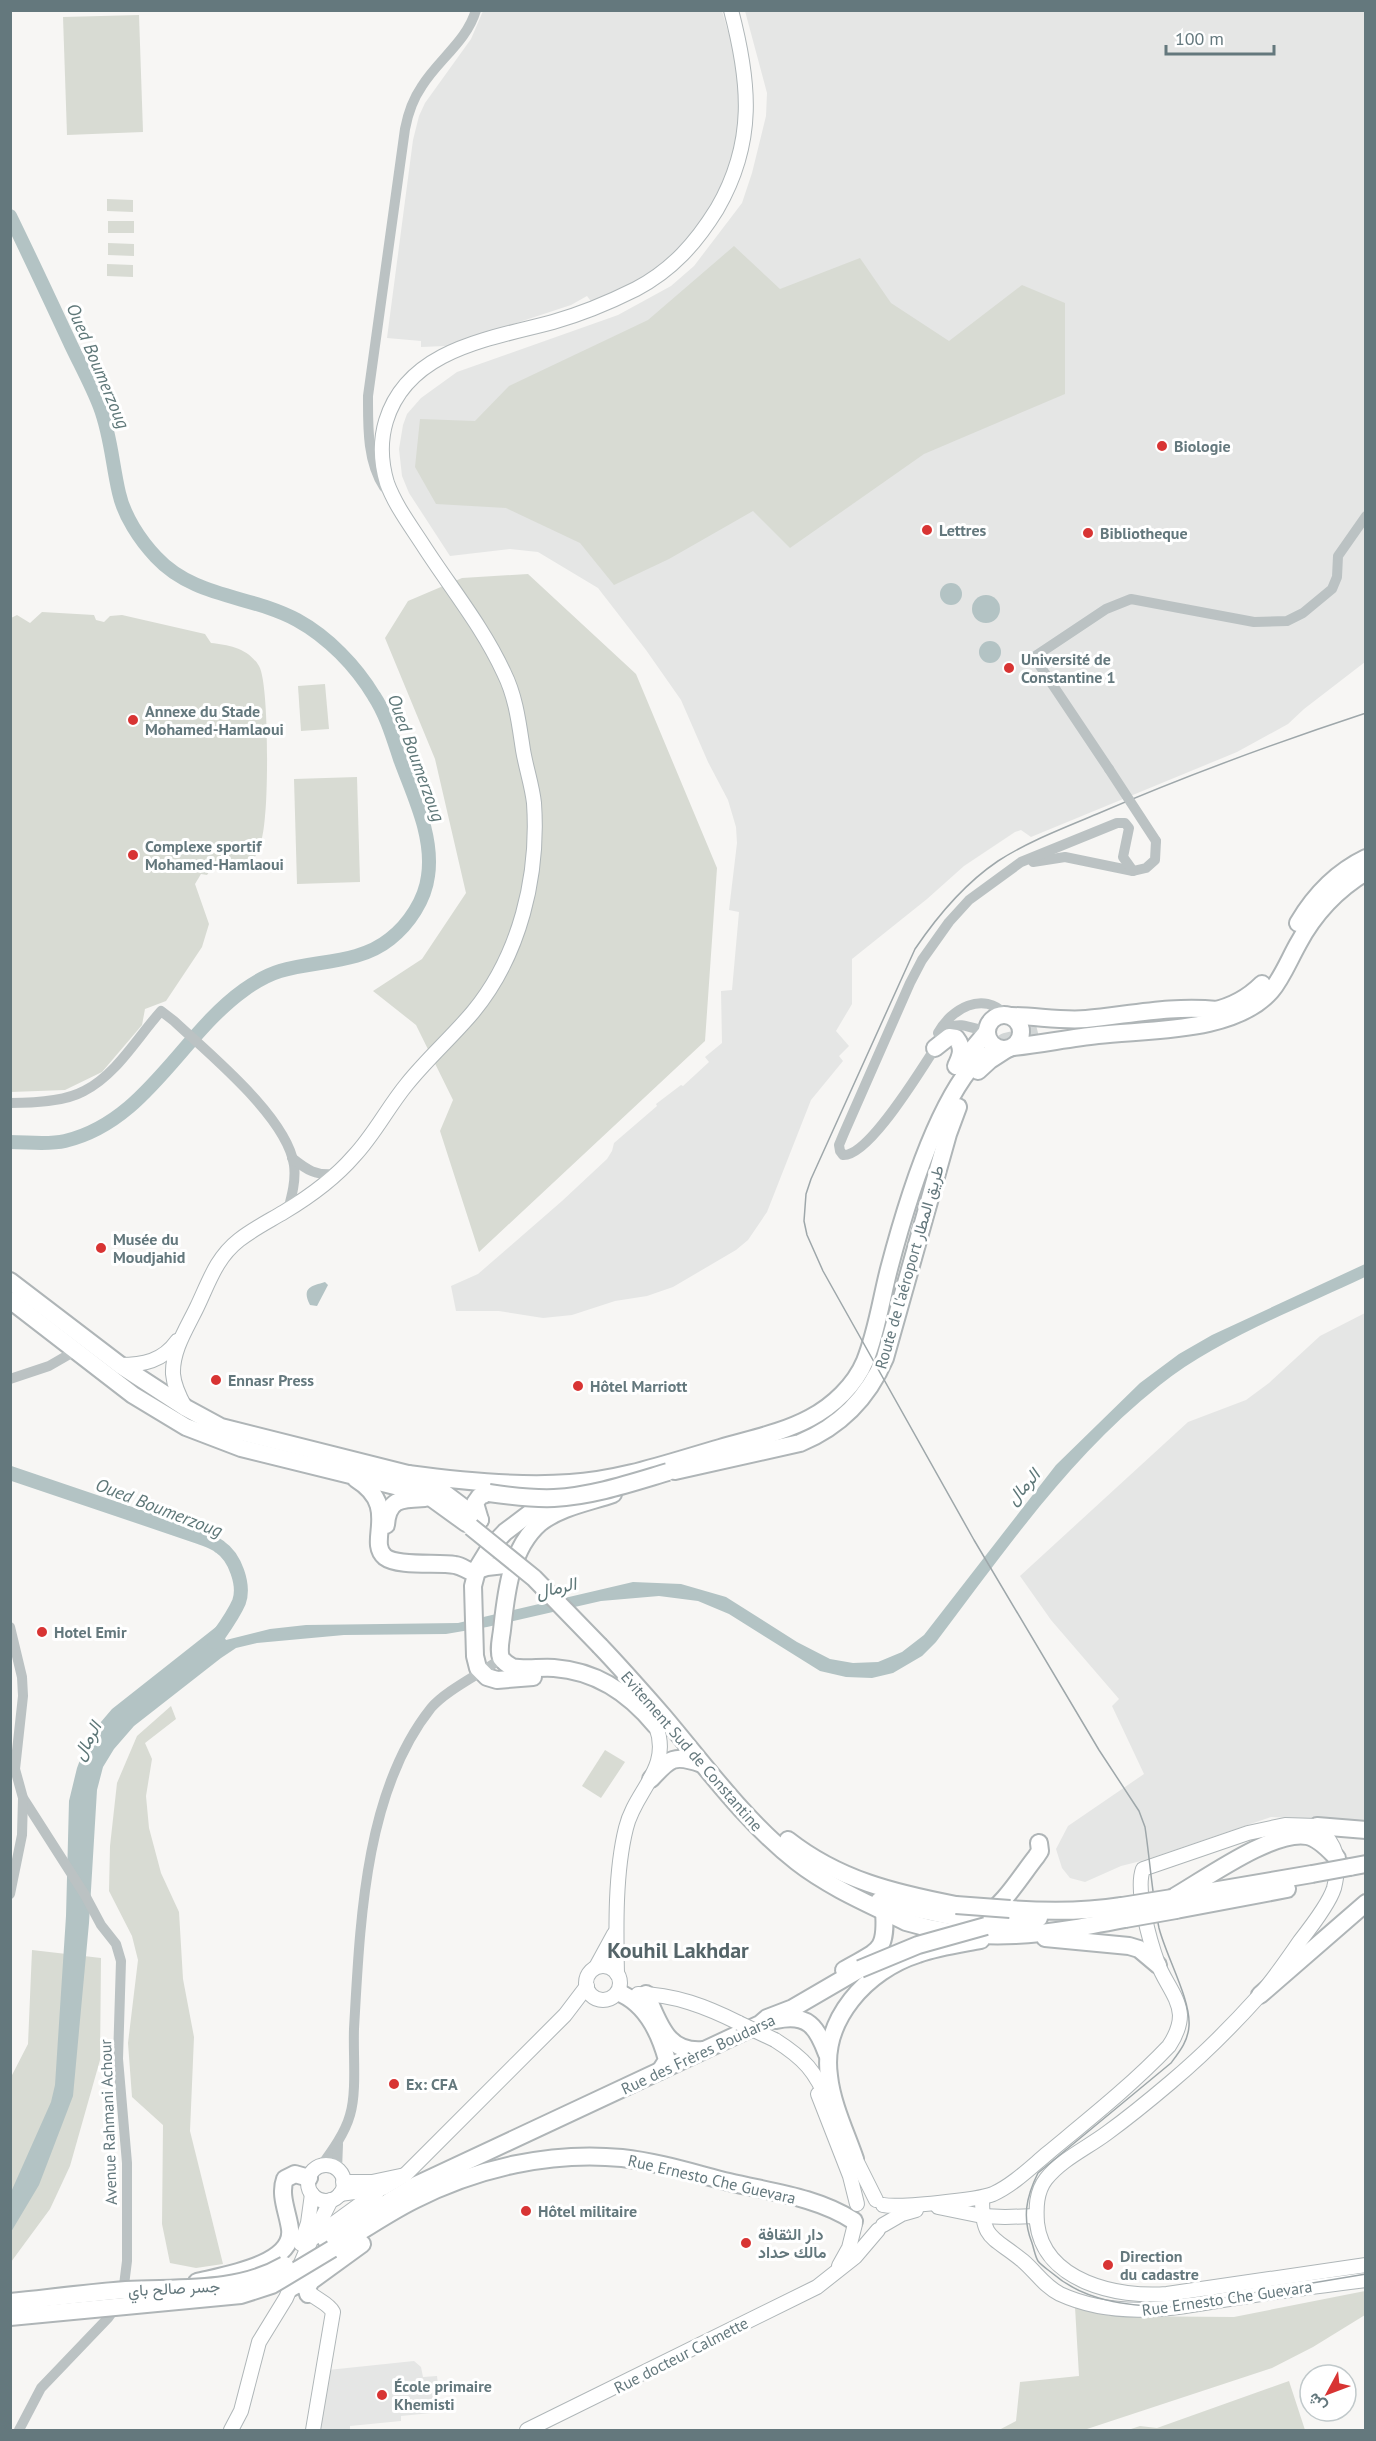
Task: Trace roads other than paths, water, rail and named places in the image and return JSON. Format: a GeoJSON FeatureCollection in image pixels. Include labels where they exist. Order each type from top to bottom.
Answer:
{"type":"FeatureCollection","features":[{"type":"Feature","properties":{"kind":"highway"},"geometry":{"type":"LineString","coordinates":[[1038,1033],[1179,1017],[1217,1010],[1240,1000],[1260,986],[1275,967],[1298,922],[1316,897],[1345,870],[1365,858]]}},
{"type":"Feature","properties":{"kind":"highway","name":"Route de l'aéroport طريق المطار"},"geometry":{"type":"LineString","coordinates":[[475,1523],[475,1503],[480,1496],[489,1493],[555,1498],[600,1491],[668,1472],[773,1450],[818,1435],[844,1417],[864,1397],[877,1377],[885,1358],[957,1108],[980,1069],[1010,1048],[1098,1035],[1156,1030],[1238,1015],[1270,992],[1312,920],[1326,904],[1365,872]]}},
{"type":"Feature","properties":{"kind":"highway"},"geometry":{"type":"LineString","coordinates":[[950,1080],[996,1017],[1008,1015],[1074,1020],[1186,1008],[1217,1010]]}},
{"type":"Feature","properties":{"kind":"highway"},"geometry":{"type":"LineString","coordinates":[[987,1031],[991,1044],[1001,1049],[1010,1048],[1020,1039],[1021,1028],[1008,1015]]}},
{"type":"Feature","properties":{"kind":"highway"},"geometry":{"type":"LineString","coordinates":[[928,1148],[930,1131],[960,1057],[962,1046],[957,1038],[949,1037],[935,1048]]}},
{"type":"Feature","properties":{"kind":"highway","name":"Route de l'aéroport طريق المطار"},"geometry":{"type":"LineString","coordinates":[[408,1473],[494,1482],[570,1483],[604,1479],[646,1469],[796,1424],[820,1412],[857,1377],[872,1341],[889,1270],[928,1148],[953,1093],[982,1055]]}},
{"type":"Feature","properties":{"kind":"highway"},"geometry":{"type":"LineString","coordinates":[[10,1281],[120,1365],[186,1408],[221,1427],[408,1473],[439,1489],[605,1646],[605,1672],[593,1677]]}},
{"type":"Feature","properties":{"kind":"highway"},"geometry":{"type":"LineString","coordinates":[[10,1300],[133,1395],[186,1426],[241,1448],[407,1489],[430,1497],[475,1523]]}},
{"type":"Feature","properties":{"kind":"highway"},"geometry":{"type":"LineString","coordinates":[[656,1726],[633,1701],[619,1690],[593,1677],[566,1670],[512,1668],[501,1654],[507,1590],[514,1564],[523,1546],[541,1523],[565,1509],[717,1462]]}},
{"type":"Feature","properties":{"kind":"highway"},"geometry":{"type":"LineString","coordinates":[[348,1474],[365,1484],[378,1500],[381,1513],[379,1544],[386,1558],[397,1561],[458,1565],[471,1572],[477,1572]]}},
{"type":"Feature","properties":{"kind":"highway"},"geometry":{"type":"LineString","coordinates":[[570,1483],[505,1532],[489,1561],[477,1572],[473,1593],[475,1656],[482,1673],[497,1680],[554,1676],[582,1681],[621,1700],[702,1764]]}},
{"type":"Feature","properties":{"kind":"highway"},"geometry":{"type":"LineString","coordinates":[[430,1497],[403,1499],[392,1506],[387,1514],[385,1537],[387,1547],[401,1555],[457,1558],[478,1553],[489,1561],[507,1590]]}},
{"type":"Feature","properties":{"kind":"highway"},"geometry":{"type":"LineString","coordinates":[[505,1532],[517,1535],[523,1546]]}},
{"type":"Feature","properties":{"kind":"highway"},"geometry":{"type":"LineString","coordinates":[[489,1561],[514,1564]]}},
{"type":"Feature","properties":{"kind":"highway","name":"Evitement Sud de Constantine"},"geometry":{"type":"LineString","coordinates":[[605,1646],[728,1797],[773,1842],[823,1880],[884,1911],[920,1926],[999,1937],[1032,1935],[1124,1913]]}},
{"type":"Feature","properties":{"kind":"highway","name":"Evitement Sud de Constantine"},"geometry":{"type":"LineString","coordinates":[[605,1646],[760,1817],[806,1854],[853,1879],[909,1896],[956,1905],[1055,1913],[1084,1912]]}},
{"type":"Feature","properties":{"kind":"highway"},"geometry":{"type":"LineString","coordinates":[[651,1779],[671,1759],[683,1758],[702,1764]]}},
{"type":"Feature","properties":{"kind":"highway"},"geometry":{"type":"LineString","coordinates":[[1317,1827],[1365,1830]]}},
{"type":"Feature","properties":{"kind":"highway"},"geometry":{"type":"LineString","coordinates":[[1174,1904],[1266,1843],[1285,1836],[1308,1836],[1354,1868]]}},
{"type":"Feature","properties":{"kind":"highway"},"geometry":{"type":"LineString","coordinates":[[849,1893],[909,1909],[959,1918],[973,1918],[991,1911],[999,1903],[1036,1857],[1040,1851],[1039,1843]]}},
{"type":"Feature","properties":{"kind":"highway"},"geometry":{"type":"LineString","coordinates":[[1084,1912],[1124,1913],[1313,1879],[1354,1868]]}},
{"type":"Feature","properties":{"kind":"highway"},"geometry":{"type":"LineString","coordinates":[[1260,1995],[1365,1903]]}},
{"type":"Feature","properties":{"kind":"highway"},"geometry":{"type":"LineString","coordinates":[[763,2021],[779,2008],[878,1949],[886,1935],[884,1911]]}},
{"type":"Feature","properties":{"kind":"highway","name":"Rue des Frères Boudarsa"},"geometry":{"type":"LineString","coordinates":[[319,2244],[416,2185],[793,2008],[860,1969],[909,1948],[986,1926],[1084,1912]]}},
{"type":"Feature","properties":{"kind":"highway"},"geometry":{"type":"LineString","coordinates":[[1032,1935],[1051,1940],[1129,1946],[1139,1949],[1158,1965]]}},
{"type":"Feature","properties":{"kind":"highway"},"geometry":{"type":"LineString","coordinates":[[827,2054],[842,2013],[855,1994],[870,1980],[895,1964],[917,1954],[999,1937]]}},
{"type":"Feature","properties":{"kind":"highway"},"geometry":{"type":"LineString","coordinates":[[619,1985],[649,2017],[667,2060],[660,2072]]}},
{"type":"Feature","properties":{"kind":"highway"},"geometry":{"type":"LineString","coordinates":[[646,1994],[665,2034],[677,2046],[690,2051],[705,2050]]}},
{"type":"Feature","properties":{"kind":"highway"},"geometry":{"type":"LineString","coordinates":[[763,2021],[789,2017],[804,2020],[814,2027],[827,2054],[830,2084],[855,2159]]}},
{"type":"Feature","properties":{"kind":"highway","name":"Rue Ernesto Che Guevara"},"geometry":{"type":"LineString","coordinates":[[494,2170],[512,2165],[588,2156],[637,2160],[824,2204],[854,2223]]}},
{"type":"Feature","properties":{"kind":"highway"},"geometry":{"type":"LineString","coordinates":[[10,2317],[241,2295],[272,2285],[319,2244],[440,2188],[494,2170]]}},
{"type":"Feature","properties":{"kind":"highway"},"geometry":{"type":"LineString","coordinates":[[300,2288],[347,2253],[394,2223],[469,2186],[494,2170]]}},
{"type":"Feature","properties":{"kind":"highway"},"geometry":{"type":"LineString","coordinates":[[177,2287],[241,2272],[271,2260],[287,2246],[291,2232],[283,2192],[285,2179],[292,2174],[310,2186]]}},
{"type":"Feature","properties":{"kind":"highway","name":"جسر صالح باي"},"geometry":{"type":"LineString","coordinates":[[10,2302],[177,2287],[210,2287],[255,2278],[279,2269],[319,2244]]}},
{"type":"Feature","properties":{"kind":"main road"},"geometry":{"type":"LineString","coordinates":[[186,1408],[179,1396],[173,1373],[174,1360],[185,1329],[214,1269],[236,1242],[288,1210],[335,1174],[354,1156],[409,1081],[475,1010],[494,985],[519,928],[526,903],[532,856],[534,803],[519,720],[504,672],[476,623],[395,502],[382,462],[384,425],[392,404],[415,374],[436,359],[455,350],[559,320],[636,289],[686,253],[705,228],[730,182],[742,149],[746,81],[742,52],[731,10]]}},
{"type":"Feature","properties":{"kind":"main road"},"geometry":{"type":"LineString","coordinates":[[120,1365],[137,1365],[155,1360],[170,1351],[185,1329]]}},
{"type":"Feature","properties":{"kind":"main road"},"geometry":{"type":"LineString","coordinates":[[564,2016],[597,1999],[608,1999],[619,1985],[617,1927],[621,1854],[626,1828],[658,1765],[661,1751],[656,1726]]}},
{"type":"Feature","properties":{"kind":"main road"},"geometry":{"type":"LineString","coordinates":[[834,2275],[849,2248],[854,2223],[853,2213],[857,2204],[868,2198],[893,2206],[982,2198],[996,2192],[1022,2175],[1071,2134],[1169,2046],[1177,2030],[1180,2013],[1158,1965],[1141,1894],[1143,1869],[1248,1833],[1285,1825],[1317,1827],[1354,1868],[1333,1889],[1313,1924],[1260,1995],[1172,2081],[1053,2172],[1045,2181],[1037,2209],[1005,2217],[982,2216],[939,2207],[908,2212],[880,2228],[863,2231],[854,2223]]}},
{"type":"Feature","properties":{"kind":"main road"},"geometry":{"type":"LineString","coordinates":[[259,2342],[300,2288],[301,2265],[319,2244],[383,2188],[405,2175],[564,2016],[586,1986],[588,1975],[596,1968],[617,1927]]}},
{"type":"Feature","properties":{"kind":"main road"},"geometry":{"type":"LineString","coordinates":[[596,1968],[608,1967],[619,1985],[646,1994],[674,1998],[705,2007],[775,2040],[800,2057],[818,2078],[855,2159],[886,2216],[880,2228]]}},
{"type":"Feature","properties":{"kind":"main road"},"geometry":{"type":"LineString","coordinates":[[586,1986],[597,1999]]}},
{"type":"Feature","properties":{"kind":"main road"},"geometry":{"type":"LineString","coordinates":[[660,2024],[662,2009],[674,1998]]}},
{"type":"Feature","properties":{"kind":"main road"},"geometry":{"type":"LineString","coordinates":[[800,2057],[846,2165],[857,2204]]}},
{"type":"Feature","properties":{"kind":"main road"},"geometry":{"type":"LineString","coordinates":[[231,2430],[241,2410],[259,2342],[308,2223],[310,2186],[314,2171],[321,2166],[330,2166],[338,2187],[319,2244]]}},
{"type":"Feature","properties":{"kind":"main road"},"geometry":{"type":"LineString","coordinates":[[310,2186],[321,2200],[338,2187],[405,2175]]}},
{"type":"Feature","properties":{"kind":"main road"},"geometry":{"type":"LineString","coordinates":[[338,2187],[367,2192],[383,2188]]}},
{"type":"Feature","properties":{"kind":"main road"},"geometry":{"type":"LineString","coordinates":[[996,2192],[995,2205],[1005,2217]]}},
{"type":"Feature","properties":{"kind":"main road"},"geometry":{"type":"LineString","coordinates":[[982,2198],[982,2216]]}},
{"type":"Feature","properties":{"kind":"main road","name":"Rue Ernesto Che Guevara"},"geometry":{"type":"LineString","coordinates":[[1037,2209],[1038,2231],[1043,2242],[1051,2255],[1066,2271],[1092,2284],[1133,2294],[1167,2294],[1365,2265]]}},
{"type":"Feature","properties":{"kind":"main road","name":"Rue Ernesto Che Guevara"},"geometry":{"type":"LineString","coordinates":[[982,2216],[984,2226],[991,2237],[1025,2262],[1045,2284],[1070,2298],[1104,2308],[1126,2311],[1160,2310],[1365,2280]]}},
{"type":"Feature","properties":{"kind":"main road","name":"Rue docteur Calmette"},"geometry":{"type":"LineString","coordinates":[[528,2430],[817,2286],[834,2275],[864,2248],[880,2228]]}},
{"type":"Feature","properties":{"kind":"main road"},"geometry":{"type":"LineString","coordinates":[[300,2288],[328,2305],[333,2312],[313,2430]]}},
{"type":"Feature","properties":{"kind":"street"},"geometry":{"type":"LineString","coordinates":[[395,502],[382,484],[375,468],[368,429],[368,396],[405,129],[408,112],[422,85],[469,28],[476,10]]}},
{"type":"Feature","properties":{"kind":"street"},"geometry":{"type":"LineString","coordinates":[[1021,862],[1065,857],[1133,871],[1142,870],[1152,864],[1157,856],[1156,841],[1034,657],[1106,609],[1131,599],[1254,622],[1287,621],[1303,613],[1332,589],[1337,577],[1338,556],[1365,516]]}},
{"type":"Feature","properties":{"kind":"street"},"geometry":{"type":"LineString","coordinates":[[987,1031],[966,1025],[948,1029],[868,1141],[853,1154],[843,1155],[840,1152],[839,1145],[844,1133],[900,1004],[922,960],[945,927],[969,900],[1021,862],[1120,822],[1129,828],[1123,857],[1133,871]]}},
{"type":"Feature","properties":{"kind":"street"},"geometry":{"type":"LineString","coordinates":[[935,1048],[944,1023],[960,1009],[972,1004],[988,1004],[998,1007],[1008,1015]]}},
{"type":"Feature","properties":{"kind":"street"},"geometry":{"type":"LineString","coordinates":[[10,1103],[49,1100],[81,1093],[105,1076],[161,1011],[208,1053],[268,1113],[292,1158],[309,1171],[324,1175],[335,1174]]}},
{"type":"Feature","properties":{"kind":"street"},"geometry":{"type":"LineString","coordinates":[[288,1210],[293,1188],[292,1158]]}},
{"type":"Feature","properties":{"kind":"street"},"geometry":{"type":"LineString","coordinates":[[10,1379],[49,1366],[75,1351]]}},
{"type":"Feature","properties":{"kind":"street"},"geometry":{"type":"LineString","coordinates":[[10,1627],[22,1677],[23,1696],[15,1769],[23,1798],[22,1835],[10,1894]]}},
{"type":"Feature","properties":{"kind":"street"},"geometry":{"type":"LineString","coordinates":[[321,2166],[340,2138],[352,2107],[355,2018],[363,1911],[384,1795],[396,1764],[432,1708],[443,1697],[482,1673],[501,1654]]}},
{"type":"Feature","properties":{"kind":"street","name":"Avenue Rahmani Achour"},"geometry":{"type":"LineString","coordinates":[[19,2430],[41,2388],[114,2310],[124,2285],[127,2261],[127,2163],[118,2059],[121,1961],[116,1944],[101,1925],[85,1895],[23,1798]]}},
{"type":"Feature","properties":{"kind":"street"},"geometry":{"type":"LineString","coordinates":[[338,2187],[340,2138]]}},
{"type":"Feature","properties":{"kind":"waterway","name":"Oued Boumerzoug"},"geometry":{"type":"LineString","coordinates":[[10,216],[97,399],[107,428],[121,502],[144,543],[171,570],[188,581],[261,605],[297,620],[320,635],[350,663],[367,685],[386,718],[421,816],[429,861],[428,876],[420,903],[410,919],[390,939],[365,953],[294,967],[252,984],[201,1030],[141,1097],[118,1116],[93,1131],[58,1142],[10,1142]]}},
{"type":"Feature","properties":{"kind":"waterway","name":"Oued Boumerzoug"},"geometry":{"type":"LineString","coordinates":[[10,1473],[199,1537],[220,1547],[234,1564],[240,1580],[241,1595],[234,1612],[214,1642]]}},
{"type":"Feature","properties":{"kind":"tunnel"},"geometry":{"type":"LineString","coordinates":[[982,1055],[1005,1041],[1038,1033]]}},
{"type":"Feature","properties":{"kind":"tram line"},"geometry":{"type":"LineString","coordinates":[[1366,713],[1197,773],[1059,830],[998,861],[974,880],[942,912],[915,949],[811,1179],[806,1194],[804,1221],[807,1235],[823,1271],[974,1540],[1099,1750],[1139,1811],[1145,1827],[1159,1928],[1189,2015],[1187,2036],[1171,2063],[1038,2173],[1028,2199],[1026,2216],[1038,2261],[1064,2282],[1092,2296],[1122,2303],[1169,2307],[1366,2274]]}},
{"type":"Feature","properties":{"kind":"place","name":"Biologie"},"geometry":{"type":"Point","coordinates":[1162,446]}},
{"type":"Feature","properties":{"kind":"place","name":"Lettres"},"geometry":{"type":"Point","coordinates":[927,530]}},
{"type":"Feature","properties":{"kind":"place","name":"Bibliotheque"},"geometry":{"type":"Point","coordinates":[1088,533]}},
{"type":"Feature","properties":{"kind":"place","name":"Université de Constantine 1"},"geometry":{"type":"Point","coordinates":[1009,668]}},
{"type":"Feature","properties":{"kind":"place","name":"Annexe du Stade Mohamed-Hamlaoui"},"geometry":{"type":"Point","coordinates":[133,720]}},
{"type":"Feature","properties":{"kind":"place","name":"Complexe sportif Mohamed-Hamlaoui"},"geometry":{"type":"Point","coordinates":[133,855]}},
{"type":"Feature","properties":{"kind":"place","name":"Musée du Moudjahid"},"geometry":{"type":"Point","coordinates":[101,1248]}},
{"type":"Feature","properties":{"kind":"place","name":"Ennasr Press"},"geometry":{"type":"Point","coordinates":[216,1380]}},
{"type":"Feature","properties":{"kind":"place","name":"Hôtel Marriott"},"geometry":{"type":"Point","coordinates":[578,1386]}},
{"type":"Feature","properties":{"kind":"place","name":"Hotel Emir"},"geometry":{"type":"Point","coordinates":[42,1632]}},
{"type":"Feature","properties":{"kind":"place","name":"Ex: CFA"},"geometry":{"type":"Point","coordinates":[394,2084]}},
{"type":"Feature","properties":{"kind":"place","name":"Hôtel militaire"},"geometry":{"type":"Point","coordinates":[526,2211]}},
{"type":"Feature","properties":{"kind":"place","name":"دار الثقافة مالك حداد"},"geometry":{"type":"Point","coordinates":[746,2243]}},
{"type":"Feature","properties":{"kind":"place","name":"Direction du cadastre"},"geometry":{"type":"Point","coordinates":[1108,2265]}},
{"type":"Feature","properties":{"kind":"place","name":"École primaire Khemisti"},"geometry":{"type":"Point","coordinates":[382,2395]}},
{"type":"Feature","properties":{"kind":"district","name":"Kouhil Lakhdar"},"geometry":{"type":"Point","coordinates":[678,1950]}},
{"type":"Feature","properties":{"kind":"water label","name":"الرمال"},"geometry":{"type":"Point","coordinates":[1023,1487]}},
{"type":"Feature","properties":{"kind":"water label","name":"الرمال"},"geometry":{"type":"Point","coordinates":[556,1588]}},
{"type":"Feature","properties":{"kind":"water label","name":"الرمال"},"geometry":{"type":"Point","coordinates":[87,1741]}}]}
